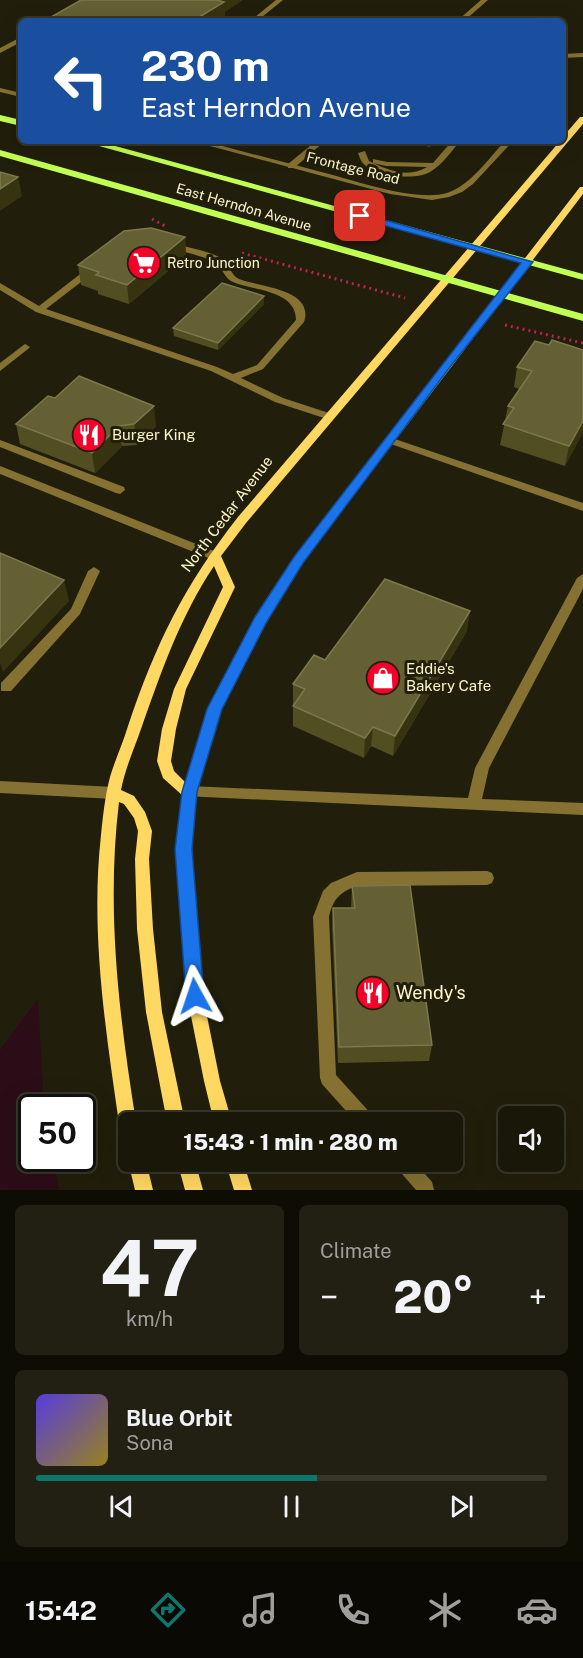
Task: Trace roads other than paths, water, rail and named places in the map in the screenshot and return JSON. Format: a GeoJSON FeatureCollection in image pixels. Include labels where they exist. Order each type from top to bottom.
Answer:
{"type":"FeatureCollection","features":[{"type":"Feature","properties":{"kind":"main road"},"geometry":{"type":"LineString","coordinates":[[0,118],[18,122]]}},
{"type":"Feature","properties":{"kind":"main road","name":"North Cedar Avenue"},"geometry":{"type":"LineString","coordinates":[[566,139],[583,119]]}},
{"type":"Feature","properties":{"kind":"main road","name":"East Herndon Avenue"},"geometry":{"type":"LineString","coordinates":[[97,144],[583,277]]}},
{"type":"Feature","properties":{"kind":"main road","name":"North Cedar Avenue"},"geometry":{"type":"LineString","coordinates":[[126,1112],[111,1013],[106,934],[107,857],[113,793],[149,684],[171,631],[191,592],[215,556],[328,416],[427,304],[562,144]]}},
{"type":"Feature","properties":{"kind":"main road","name":"East Herndon Avenue"},"geometry":{"type":"LineString","coordinates":[[0,153],[583,318]]}},
{"type":"Feature","properties":{"kind":"main road"},"geometry":{"type":"LineString","coordinates":[[220,1112],[195,996],[183,849],[189,792],[214,709],[268,606],[298,560],[583,189]]}},
{"type":"Feature","properties":{"kind":"main road"},"geometry":{"type":"LineString","coordinates":[[189,792],[172,778],[164,761],[180,690],[229,588],[215,556]]}},
{"type":"Feature","properties":{"kind":"main road"},"geometry":{"type":"LineString","coordinates":[[113,793],[129,800],[140,816],[145,831],[142,859],[145,929],[154,1012],[174,1112]]}},
{"type":"Feature","properties":{"kind":"main road"},"geometry":{"type":"LineString","coordinates":[[140,1172],[144,1190]]}},
{"type":"Feature","properties":{"kind":"main road"},"geometry":{"type":"LineString","coordinates":[[189,1172],[194,1190]]}},
{"type":"Feature","properties":{"kind":"main road"},"geometry":{"type":"LineString","coordinates":[[237,1172],[243,1190]]}},
{"type":"Feature","properties":{"kind":"street"},"geometry":{"type":"LineString","coordinates":[[257,18],[280,0]]}},
{"type":"Feature","properties":{"kind":"street"},"geometry":{"type":"LineString","coordinates":[[464,18],[485,0]]}},
{"type":"Feature","properties":{"kind":"street"},"geometry":{"type":"LineString","coordinates":[[0,51],[18,41]]}},
{"type":"Feature","properties":{"kind":"street"},"geometry":{"type":"LineString","coordinates":[[566,56],[583,55]]}},
{"type":"Feature","properties":{"kind":"street"},"geometry":{"type":"LineString","coordinates":[[0,90],[18,95]]}},
{"type":"Feature","properties":{"kind":"street","name":"Frontage Road"},"geometry":{"type":"LineString","coordinates":[[207,144],[413,197],[436,198],[454,195],[465,188],[506,144]]}},
{"type":"Feature","properties":{"kind":"street"},"geometry":{"type":"LineString","coordinates":[[291,166],[317,144]]}},
{"type":"Feature","properties":{"kind":"street"},"geometry":{"type":"LineString","coordinates":[[362,153],[366,162],[378,169],[393,173],[418,174],[426,172],[453,144]]}},
{"type":"Feature","properties":{"kind":"street"},"geometry":{"type":"LineString","coordinates":[[159,243],[218,260],[223,263],[226,275],[234,280],[288,296],[297,302],[301,320],[296,328],[260,367],[232,378]]}},
{"type":"Feature","properties":{"kind":"street"},"geometry":{"type":"LineString","coordinates":[[39,310],[97,265]]}},
{"type":"Feature","properties":{"kind":"street"},"geometry":{"type":"LineString","coordinates":[[0,286],[39,310],[214,369],[279,400],[328,416]]}},
{"type":"Feature","properties":{"kind":"street"},"geometry":{"type":"LineString","coordinates":[[0,368],[25,347]]}},
{"type":"Feature","properties":{"kind":"street"},"geometry":{"type":"LineString","coordinates":[[389,440],[583,507]]}},
{"type":"Feature","properties":{"kind":"street"},"geometry":{"type":"LineString","coordinates":[[0,443],[120,490]]}},
{"type":"Feature","properties":{"kind":"street"},"geometry":{"type":"LineString","coordinates":[[0,482],[5,472],[215,556]]}},
{"type":"Feature","properties":{"kind":"street"},"geometry":{"type":"LineString","coordinates":[[6,687],[76,611],[94,571]]}},
{"type":"Feature","properties":{"kind":"street"},"geometry":{"type":"LineString","coordinates":[[474,804],[482,768],[583,578]]}},
{"type":"Feature","properties":{"kind":"street"},"geometry":{"type":"LineString","coordinates":[[0,788],[113,793]]}},
{"type":"Feature","properties":{"kind":"street"},"geometry":{"type":"LineString","coordinates":[[189,792],[583,809]]}},
{"type":"Feature","properties":{"kind":"street"},"geometry":{"type":"LineString","coordinates":[[358,1112],[328,1078],[321,917],[325,897],[338,886],[357,879],[487,878]]}},
{"type":"Feature","properties":{"kind":"street"},"geometry":{"type":"LineString","coordinates":[[412,1172],[426,1188]]}},
{"type":"Feature","properties":{"kind":"place","name":"Retro Junction"},"geometry":{"type":"Point","coordinates":[144,263]}},
{"type":"Feature","properties":{"kind":"place","name":"Burger King"},"geometry":{"type":"Point","coordinates":[89,435]}},
{"type":"Feature","properties":{"kind":"place","name":"Eddie's Bakery Cafe"},"geometry":{"type":"Point","coordinates":[383,678]}},
{"type":"Feature","properties":{"kind":"place","name":"Wendy's"},"geometry":{"type":"Point","coordinates":[373,993]}}]}
